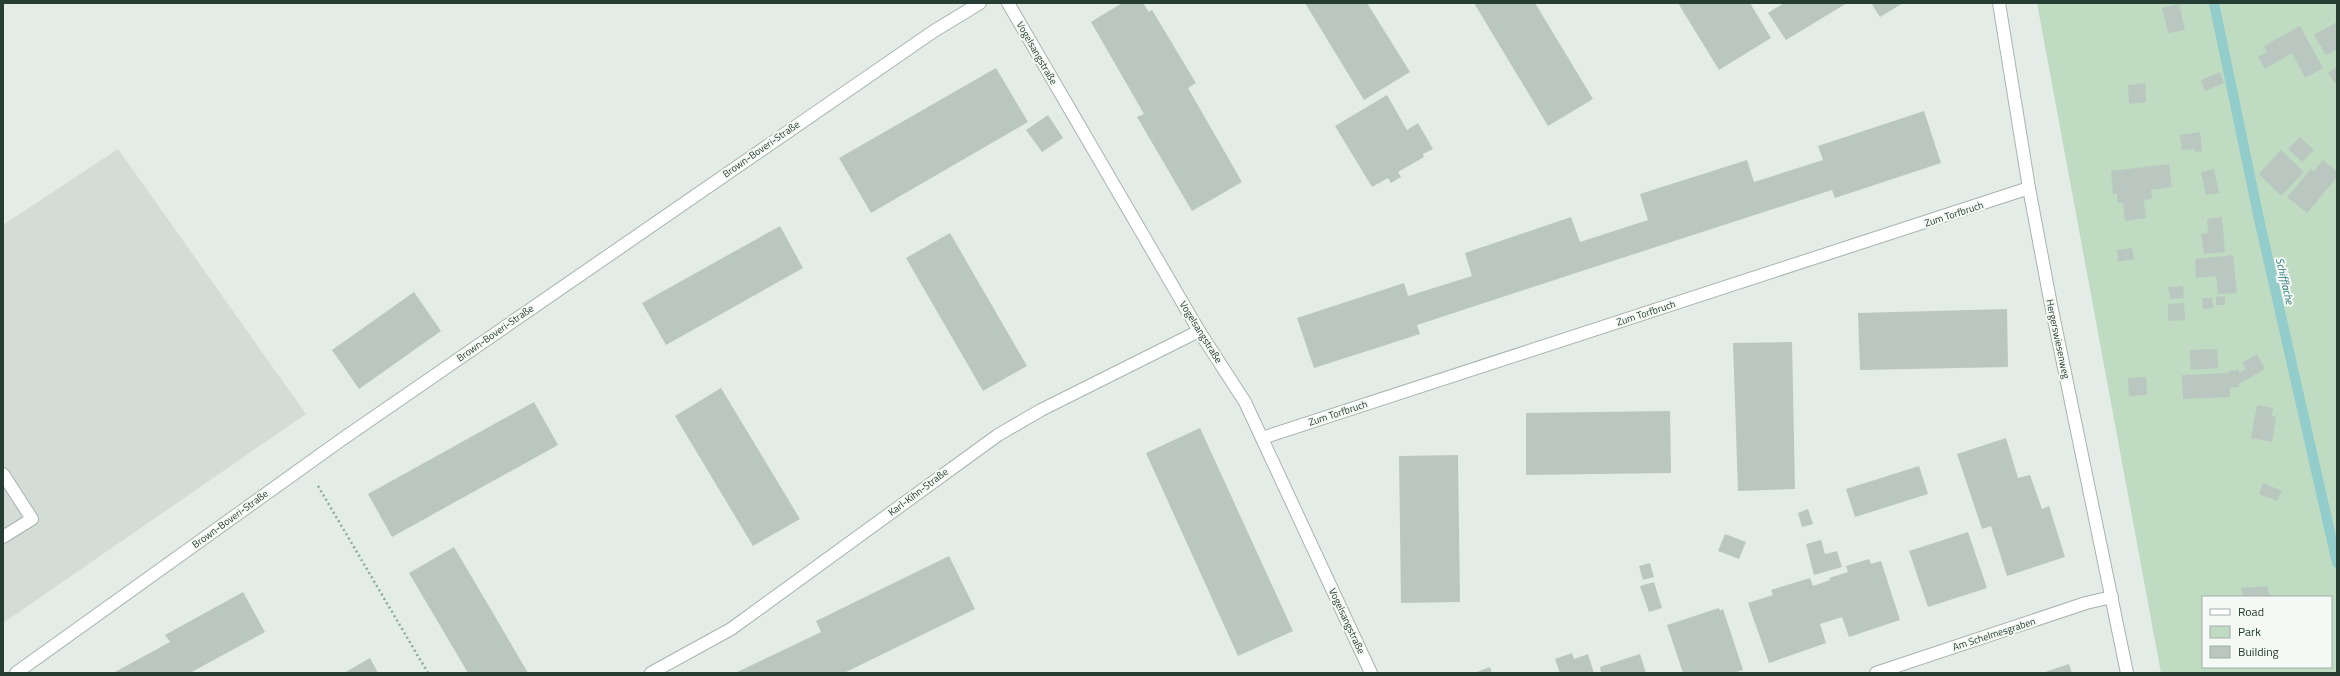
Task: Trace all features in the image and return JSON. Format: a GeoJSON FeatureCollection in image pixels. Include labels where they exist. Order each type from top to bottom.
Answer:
{"type":"FeatureCollection","features":[{"type":"Feature","properties":{"kind":"street","name":"Brown-Boveri-Straße"},"geometry":{"type":"LineString","coordinates":[[16,673],[305,465],[934,31],[980,3]]}},
{"type":"Feature","properties":{"kind":"street","name":"Vogelsangstraße"},"geometry":{"type":"LineString","coordinates":[[1008,3],[1199,331],[1245,402],[1371,673]]}},
{"type":"Feature","properties":{"kind":"street","name":"Hergerswiesenweg"},"geometry":{"type":"LineString","coordinates":[[1999,3],[2029,188],[2051,305],[2127,673]]}},
{"type":"Feature","properties":{"kind":"street","name":"Zum Torfbruch"},"geometry":{"type":"LineString","coordinates":[[1262,438],[2029,188]]}},
{"type":"Feature","properties":{"kind":"street","name":"Karl-Kihn-Straße"},"geometry":{"type":"LineString","coordinates":[[651,673],[731,629],[998,435],[1048,406],[1199,331]]}},
{"type":"Feature","properties":{"kind":"street"},"geometry":{"type":"LineString","coordinates":[[3,474],[32,519],[3,537]]}},
{"type":"Feature","properties":{"kind":"street","name":"Am Schelmesgraben"},"geometry":{"type":"LineString","coordinates":[[1876,673],[2086,603],[2112,597]]}},
{"type":"Feature","properties":{"kind":"path"},"geometry":{"type":"LineString","coordinates":[[305,465],[428,673]]}},
{"type":"Feature","properties":{"kind":"shaded area"},"geometry":{"type":"Polygon","coordinates":[[[118,149],[306,414],[3,623],[3,225],[118,149]]]}},
{"type":"Feature","properties":{"kind":"green space"},"geometry":{"type":"Polygon","coordinates":[[[2037,3],[2337,3],[2337,673],[2161,673],[2037,3]]]}},
{"type":"Feature","properties":{"kind":"building"},"geometry":{"type":"Polygon","coordinates":[[[1122,3],[1143,3],[1149,12],[1152,10],[1196,83],[1188,88],[1242,182],[1192,211],[1137,117],[1144,114],[1091,22],[1122,3]]]}},
{"type":"Feature","properties":{"kind":"building"},"geometry":{"type":"Polygon","coordinates":[[[1305,3],[1367,3],[1410,72],[1364,100],[1305,3]]]}},
{"type":"Feature","properties":{"kind":"building"},"geometry":{"type":"Polygon","coordinates":[[[1474,3],[1535,3],[1593,99],[1548,126],[1474,3]]]}},
{"type":"Feature","properties":{"kind":"building"},"geometry":{"type":"Polygon","coordinates":[[[1678,3],[1750,3],[1771,38],[1719,70],[1678,3]]]}},
{"type":"Feature","properties":{"kind":"building"},"geometry":{"type":"Polygon","coordinates":[[[1784,3],[1847,3],[1786,40],[1768,13],[1784,3]]]}},
{"type":"Feature","properties":{"kind":"building"},"geometry":{"type":"Polygon","coordinates":[[[1871,3],[1903,3],[1880,17],[1871,3]]]}},
{"type":"Feature","properties":{"kind":"building"},"geometry":{"type":"Polygon","coordinates":[[[2179,4],[2185,30],[2168,33],[2162,8],[2179,4]]]}},
{"type":"Feature","properties":{"kind":"building"},"geometry":{"type":"Polygon","coordinates":[[[2337,22],[2337,49],[2326,55],[2314,35],[2337,22]]]}},
{"type":"Feature","properties":{"kind":"building"},"geometry":{"type":"Polygon","coordinates":[[[2300,26],[2323,68],[2305,78],[2292,53],[2265,69],[2258,57],[2267,52],[2264,46],[2300,26]]]}},
{"type":"Feature","properties":{"kind":"building"},"geometry":{"type":"Polygon","coordinates":[[[2337,67],[2337,86],[2328,73],[2337,67]]]}},
{"type":"Feature","properties":{"kind":"building"},"geometry":{"type":"Polygon","coordinates":[[[996,68],[1028,122],[871,213],[839,158],[996,68]]]}},
{"type":"Feature","properties":{"kind":"building"},"geometry":{"type":"Polygon","coordinates":[[[2220,72],[2224,83],[2205,91],[2201,80],[2220,72]]]}},
{"type":"Feature","properties":{"kind":"building"},"geometry":{"type":"Polygon","coordinates":[[[2145,83],[2146,102],[2129,104],[2128,85],[2145,83]]]}},
{"type":"Feature","properties":{"kind":"building"},"geometry":{"type":"Polygon","coordinates":[[[1387,95],[1407,130],[1418,123],[1433,149],[1423,154],[1424,157],[1398,172],[1401,177],[1391,183],[1388,178],[1372,187],[1335,126],[1387,95]]]}},
{"type":"Feature","properties":{"kind":"building"},"geometry":{"type":"Polygon","coordinates":[[[1924,111],[1941,163],[1835,198],[1832,190],[1588,269],[1417,325],[1420,334],[1314,368],[1297,318],[1404,283],[1408,296],[1472,276],[1465,253],[1571,217],[1580,242],[1648,220],[1640,194],[1747,160],[1754,182],[1823,160],[1818,146],[1924,111]]]}},
{"type":"Feature","properties":{"kind":"building"},"geometry":{"type":"Polygon","coordinates":[[[1048,115],[1063,138],[1042,152],[1026,130],[1048,115]]]}},
{"type":"Feature","properties":{"kind":"building"},"geometry":{"type":"Polygon","coordinates":[[[2200,132],[2202,151],[2195,152],[2195,149],[2182,150],[2180,135],[2200,132]]]}},
{"type":"Feature","properties":{"kind":"building"},"geometry":{"type":"Polygon","coordinates":[[[2300,137],[2314,150],[2302,162],[2288,149],[2300,137]]]}},
{"type":"Feature","properties":{"kind":"building"},"geometry":{"type":"Polygon","coordinates":[[[2281,150],[2304,172],[2281,196],[2259,174],[2281,150]]]}},
{"type":"Feature","properties":{"kind":"building"},"geometry":{"type":"Polygon","coordinates":[[[2323,160],[2337,171],[2337,177],[2307,213],[2287,197],[2311,169],[2314,171],[2323,160]]]}},
{"type":"Feature","properties":{"kind":"building"},"geometry":{"type":"Polygon","coordinates":[[[2169,164],[2172,187],[2151,190],[2152,199],[2144,200],[2146,218],[2125,221],[2123,203],[2118,203],[2117,194],[2113,194],[2111,171],[2169,164]]]}},
{"type":"Feature","properties":{"kind":"building"},"geometry":{"type":"Polygon","coordinates":[[[2214,169],[2219,193],[2206,195],[2201,172],[2214,169]]]}},
{"type":"Feature","properties":{"kind":"building"},"geometry":{"type":"Polygon","coordinates":[[[2222,217],[2225,252],[2204,254],[2201,234],[2208,233],[2207,219],[2222,217]]]}},
{"type":"Feature","properties":{"kind":"building"},"geometry":{"type":"Polygon","coordinates":[[[780,226],[803,268],[666,345],[642,303],[780,226]]]}},
{"type":"Feature","properties":{"kind":"building"},"geometry":{"type":"Polygon","coordinates":[[[950,233],[1027,366],[983,391],[906,258],[950,233]]]}},
{"type":"Feature","properties":{"kind":"building"},"geometry":{"type":"Polygon","coordinates":[[[2132,248],[2134,259],[2118,262],[2117,250],[2132,248]]]}},
{"type":"Feature","properties":{"kind":"building"},"geometry":{"type":"Polygon","coordinates":[[[2233,255],[2237,293],[2218,294],[2216,276],[2196,278],[2195,259],[2233,255]]]}},
{"type":"Feature","properties":{"kind":"building"},"geometry":{"type":"Polygon","coordinates":[[[2183,286],[2184,298],[2170,299],[2168,287],[2183,286]]]}},
{"type":"Feature","properties":{"kind":"building"},"geometry":{"type":"Polygon","coordinates":[[[414,292],[441,331],[359,389],[332,350],[414,292]]]}},
{"type":"Feature","properties":{"kind":"building"},"geometry":{"type":"Polygon","coordinates":[[[2216,296],[2225,297],[2225,305],[2216,305],[2216,296]]]}},
{"type":"Feature","properties":{"kind":"building"},"geometry":{"type":"Polygon","coordinates":[[[2202,298],[2212,298],[2213,308],[2203,309],[2202,298]]]}},
{"type":"Feature","properties":{"kind":"building"},"geometry":{"type":"Polygon","coordinates":[[[2184,303],[2185,320],[2168,321],[2168,304],[2184,303]]]}},
{"type":"Feature","properties":{"kind":"building"},"geometry":{"type":"Polygon","coordinates":[[[2007,309],[2008,367],[1860,370],[1858,313],[2007,309]]]}},
{"type":"Feature","properties":{"kind":"building"},"geometry":{"type":"Polygon","coordinates":[[[1792,342],[1795,489],[1738,491],[1733,343],[1792,342]]]}},
{"type":"Feature","properties":{"kind":"building"},"geometry":{"type":"Polygon","coordinates":[[[2217,349],[2218,368],[2191,370],[2190,350],[2217,349]]]}},
{"type":"Feature","properties":{"kind":"building"},"geometry":{"type":"Polygon","coordinates":[[[2257,354],[2265,369],[2239,384],[2239,387],[2230,388],[2230,397],[2183,399],[2182,375],[2229,373],[2229,371],[2239,370],[2239,373],[2246,369],[2242,363],[2257,354]]]}},
{"type":"Feature","properties":{"kind":"building"},"geometry":{"type":"Polygon","coordinates":[[[2146,377],[2147,395],[2129,396],[2128,378],[2146,377]]]}},
{"type":"Feature","properties":{"kind":"building"},"geometry":{"type":"Polygon","coordinates":[[[721,388],[800,519],[753,546],[675,416],[721,388]]]}},
{"type":"Feature","properties":{"kind":"building"},"geometry":{"type":"Polygon","coordinates":[[[534,402],[558,445],[392,537],[368,494],[534,402]]]}},
{"type":"Feature","properties":{"kind":"building"},"geometry":{"type":"Polygon","coordinates":[[[2257,405],[2273,408],[2272,416],[2276,417],[2272,442],[2251,438],[2257,405]]]}},
{"type":"Feature","properties":{"kind":"building"},"geometry":{"type":"Polygon","coordinates":[[[1670,411],[1671,473],[1526,475],[1526,413],[1670,411]]]}},
{"type":"Feature","properties":{"kind":"building"},"geometry":{"type":"Polygon","coordinates":[[[1200,428],[1293,631],[1238,656],[1146,453],[1200,428]]]}},
{"type":"Feature","properties":{"kind":"building"},"geometry":{"type":"Polygon","coordinates":[[[2006,438],[2018,478],[2030,475],[2042,509],[2049,506],[2065,557],[2007,576],[1991,526],[1982,529],[1957,454],[2006,438]]]}},
{"type":"Feature","properties":{"kind":"building"},"geometry":{"type":"Polygon","coordinates":[[[1458,455],[1460,602],[1401,603],[1399,456],[1458,455]]]}},
{"type":"Feature","properties":{"kind":"building"},"geometry":{"type":"Polygon","coordinates":[[[1919,466],[1928,494],[1855,517],[1846,489],[1919,466]]]}},
{"type":"Feature","properties":{"kind":"building"},"geometry":{"type":"Polygon","coordinates":[[[2263,483],[2282,491],[2277,501],[2259,494],[2263,483]]]}},
{"type":"Feature","properties":{"kind":"building"},"geometry":{"type":"Polygon","coordinates":[[[1808,509],[1813,524],[1802,527],[1798,513],[1808,509]]]}},
{"type":"Feature","properties":{"kind":"building"},"geometry":{"type":"Polygon","coordinates":[[[1968,532],[1987,588],[1928,607],[1909,551],[1968,532]]]}},
{"type":"Feature","properties":{"kind":"building"},"geometry":{"type":"Polygon","coordinates":[[[1725,534],[1746,542],[1739,559],[1718,551],[1725,534]]]}},
{"type":"Feature","properties":{"kind":"building"},"geometry":{"type":"Polygon","coordinates":[[[1821,540],[1825,554],[1837,551],[1842,567],[1814,575],[1806,544],[1821,540]]]}},
{"type":"Feature","properties":{"kind":"building"},"geometry":{"type":"Polygon","coordinates":[[[454,547],[528,673],[468,673],[409,573],[454,547]]]}},
{"type":"Feature","properties":{"kind":"building"},"geometry":{"type":"Polygon","coordinates":[[[949,556],[975,609],[844,673],[735,673],[821,632],[816,621],[949,556]]]}},
{"type":"Feature","properties":{"kind":"building"},"geometry":{"type":"Polygon","coordinates":[[[1869,559],[1871,564],[1881,561],[1900,620],[1849,637],[1842,617],[1820,624],[1826,643],[1769,663],[1748,603],[1773,595],[1771,590],[1810,578],[1813,586],[1830,580],[1829,578],[1848,572],[1846,566],[1869,559]]]}},
{"type":"Feature","properties":{"kind":"building"},"geometry":{"type":"Polygon","coordinates":[[[1650,563],[1654,577],[1643,580],[1639,566],[1650,563]]]}},
{"type":"Feature","properties":{"kind":"building"},"geometry":{"type":"Polygon","coordinates":[[[1654,582],[1662,608],[1649,612],[1640,586],[1654,582]]]}},
{"type":"Feature","properties":{"kind":"building"},"geometry":{"type":"Polygon","coordinates":[[[2267,586],[2270,596],[2243,596],[2241,588],[2267,586]]]}},
{"type":"Feature","properties":{"kind":"building"},"geometry":{"type":"Polygon","coordinates":[[[243,592],[265,632],[190,673],[113,673],[170,642],[165,635],[243,592]]]}},
{"type":"Feature","properties":{"kind":"building"},"geometry":{"type":"Polygon","coordinates":[[[1719,608],[1720,611],[1723,609],[1743,670],[1732,673],[1683,673],[1667,625],[1719,608]]]}},
{"type":"Feature","properties":{"kind":"building"},"geometry":{"type":"Polygon","coordinates":[[[1572,653],[1574,659],[1588,654],[1594,673],[1560,673],[1555,659],[1572,653]]]}},
{"type":"Feature","properties":{"kind":"building"},"geometry":{"type":"Polygon","coordinates":[[[1640,654],[1646,673],[1601,673],[1600,667],[1640,654]]]}},
{"type":"Feature","properties":{"kind":"building"},"geometry":{"type":"Polygon","coordinates":[[[370,658],[378,673],[344,673],[370,658]]]}},
{"type":"Feature","properties":{"kind":"building"},"geometry":{"type":"Polygon","coordinates":[[[2069,664],[2072,673],[2042,673],[2069,664]]]}},
{"type":"Feature","properties":{"kind":"building"},"geometry":{"type":"Polygon","coordinates":[[[1490,667],[1492,673],[1474,673],[1490,667]]]}},
{"type":"Feature","properties":{"kind":"waterway","name":"Schifflache"},"geometry":{"type":"LineString","coordinates":[[2214,3],[2259,219],[2337,563]]}}]}
